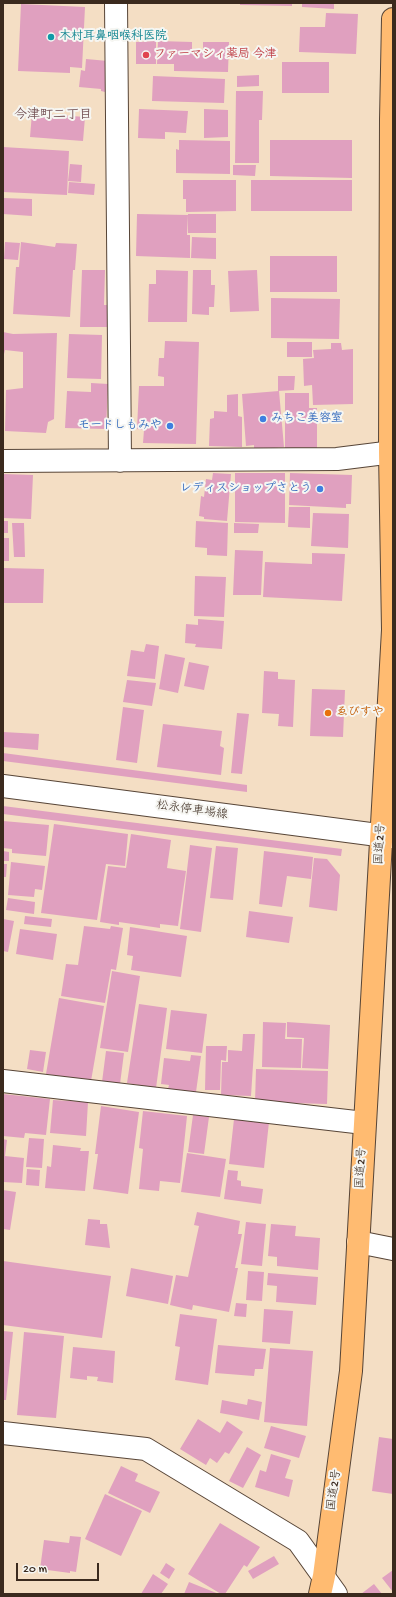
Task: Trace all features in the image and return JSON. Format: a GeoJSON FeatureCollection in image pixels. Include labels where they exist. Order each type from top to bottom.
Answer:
{"type":"FeatureCollection","features":[{"type":"Feature","properties":{"kind":"highway","name":"国道2号"},"geometry":{"type":"LineString","coordinates":[[322,1585],[351,1371],[364,1123],[387,836],[393,630],[391,119],[393,20]]}},
{"type":"Feature","properties":{"kind":"street"},"geometry":{"type":"LineString","coordinates":[[116,3],[120,461]]}},
{"type":"Feature","properties":{"kind":"street"},"geometry":{"type":"LineString","coordinates":[[3,461],[338,459],[392,452]]}},
{"type":"Feature","properties":{"kind":"street","name":"松永停車場線"},"geometry":{"type":"LineString","coordinates":[[3,786],[387,836]]}},
{"type":"Feature","properties":{"kind":"street"},"geometry":{"type":"LineString","coordinates":[[3,1081],[364,1123]]}},
{"type":"Feature","properties":{"kind":"street"},"geometry":{"type":"LineString","coordinates":[[358,1242],[393,1249]]}},
{"type":"Feature","properties":{"kind":"street"},"geometry":{"type":"LineString","coordinates":[[3,1432],[146,1449],[298,1541],[322,1585],[336,1594]]}},
{"type":"Feature","properties":{"kind":"building"},"geometry":{"type":"Polygon","coordinates":[[[240,3],[292,3],[292,6],[240,5],[240,3]]]}},
{"type":"Feature","properties":{"kind":"building"},"geometry":{"type":"Polygon","coordinates":[[[302,3],[334,3],[334,9],[302,7],[302,3]]]}},
{"type":"Feature","properties":{"kind":"building","name":"木村耳鼻咽喉科医院"},"geometry":{"type":"Polygon","coordinates":[[[21,4],[85,7],[82,68],[70,67],[70,73],[18,71],[21,4]]]}},
{"type":"Feature","properties":{"kind":"building"},"geometry":{"type":"Polygon","coordinates":[[[326,13],[358,14],[356,54],[299,52],[300,27],[325,27],[326,13]]]}},
{"type":"Feature","properties":{"kind":"building"},"geometry":{"type":"Polygon","coordinates":[[[156,41],[156,64],[136,64],[136,42],[156,41]]]}},
{"type":"Feature","properties":{"kind":"building"},"geometry":{"type":"Polygon","coordinates":[[[158,41],[192,42],[192,50],[203,51],[203,42],[229,42],[228,72],[174,71],[174,64],[157,64],[158,41]]]}},
{"type":"Feature","properties":{"kind":"building"},"geometry":{"type":"Polygon","coordinates":[[[86,59],[108,61],[105,92],[101,91],[101,89],[79,87],[81,70],[85,71],[86,59]]]}},
{"type":"Feature","properties":{"kind":"building"},"geometry":{"type":"Polygon","coordinates":[[[282,62],[329,62],[329,93],[282,93],[282,62]]]}},
{"type":"Feature","properties":{"kind":"building"},"geometry":{"type":"Polygon","coordinates":[[[259,75],[259,86],[237,87],[237,76],[259,75]]]}},
{"type":"Feature","properties":{"kind":"building"},"geometry":{"type":"Polygon","coordinates":[[[153,76],[225,79],[224,103],[152,101],[153,76]]]}},
{"type":"Feature","properties":{"kind":"building"},"geometry":{"type":"Polygon","coordinates":[[[236,91],[263,91],[262,120],[259,120],[259,163],[235,163],[236,91]]]}},
{"type":"Feature","properties":{"kind":"building"},"geometry":{"type":"Polygon","coordinates":[[[139,109],[188,111],[186,133],[165,132],[165,139],[138,138],[139,109]]]}},
{"type":"Feature","properties":{"kind":"building"},"geometry":{"type":"Polygon","coordinates":[[[204,109],[228,110],[228,137],[204,138],[204,109]]]}},
{"type":"Feature","properties":{"kind":"building"},"geometry":{"type":"Polygon","coordinates":[[[32,113],[85,117],[83,141],[30,137],[32,113]]]}},
{"type":"Feature","properties":{"kind":"building"},"geometry":{"type":"Polygon","coordinates":[[[179,140],[230,141],[230,174],[176,173],[176,149],[179,150],[179,140]]]}},
{"type":"Feature","properties":{"kind":"building"},"geometry":{"type":"Polygon","coordinates":[[[270,140],[352,140],[352,178],[270,176],[270,140]]]}},
{"type":"Feature","properties":{"kind":"building"},"geometry":{"type":"Polygon","coordinates":[[[3,147],[69,151],[67,195],[3,192],[3,147]]]}},
{"type":"Feature","properties":{"kind":"building"},"geometry":{"type":"Polygon","coordinates":[[[70,164],[82,165],[81,182],[68,181],[70,164]]]}},
{"type":"Feature","properties":{"kind":"building"},"geometry":{"type":"Polygon","coordinates":[[[233,165],[256,165],[255,176],[233,175],[233,165]]]}},
{"type":"Feature","properties":{"kind":"building"},"geometry":{"type":"Polygon","coordinates":[[[183,180],[236,180],[236,211],[186,212],[186,199],[183,199],[183,180]]]}},
{"type":"Feature","properties":{"kind":"building"},"geometry":{"type":"Polygon","coordinates":[[[251,180],[352,180],[352,211],[251,211],[251,180]]]}},
{"type":"Feature","properties":{"kind":"building"},"geometry":{"type":"Polygon","coordinates":[[[69,182],[95,184],[94,195],[68,193],[69,182]]]}},
{"type":"Feature","properties":{"kind":"building"},"geometry":{"type":"Polygon","coordinates":[[[3,198],[32,199],[32,216],[3,214],[3,198]]]}},
{"type":"Feature","properties":{"kind":"building"},"geometry":{"type":"Polygon","coordinates":[[[137,214],[188,215],[187,235],[190,235],[190,258],[136,256],[137,214]]]}},
{"type":"Feature","properties":{"kind":"building"},"geometry":{"type":"Polygon","coordinates":[[[188,214],[216,214],[216,233],[188,233],[188,214]]]}},
{"type":"Feature","properties":{"kind":"building"},"geometry":{"type":"Polygon","coordinates":[[[192,237],[216,238],[216,259],[191,258],[192,237]]]}},
{"type":"Feature","properties":{"kind":"building"},"geometry":{"type":"Polygon","coordinates":[[[5,242],[20,243],[18,260],[4,259],[5,242]]]}},
{"type":"Feature","properties":{"kind":"building"},"geometry":{"type":"Polygon","coordinates":[[[21,242],[55,247],[56,243],[77,244],[75,270],[73,270],[70,317],[13,314],[16,267],[19,267],[21,242]]]}},
{"type":"Feature","properties":{"kind":"building"},"geometry":{"type":"Polygon","coordinates":[[[270,256],[337,256],[337,292],[270,292],[270,256]]]}},
{"type":"Feature","properties":{"kind":"building"},"geometry":{"type":"Polygon","coordinates":[[[82,270],[105,270],[104,305],[108,305],[107,327],[80,327],[82,270]]]}},
{"type":"Feature","properties":{"kind":"building"},"geometry":{"type":"Polygon","coordinates":[[[156,270],[188,271],[187,322],[148,322],[149,284],[156,284],[156,270]]]}},
{"type":"Feature","properties":{"kind":"building"},"geometry":{"type":"Polygon","coordinates":[[[193,270],[211,270],[211,285],[215,285],[214,307],[209,307],[209,315],[192,314],[193,270]]]}},
{"type":"Feature","properties":{"kind":"building"},"geometry":{"type":"Polygon","coordinates":[[[257,270],[259,311],[230,312],[228,271],[257,270]]]}},
{"type":"Feature","properties":{"kind":"building"},"geometry":{"type":"Polygon","coordinates":[[[271,298],[340,299],[339,339],[271,338],[271,298]]]}},
{"type":"Feature","properties":{"kind":"building"},"geometry":{"type":"Polygon","coordinates":[[[3,332],[13,334],[57,333],[54,419],[48,422],[46,433],[5,431],[6,390],[23,388],[23,352],[5,350],[3,358],[3,332]]]}},
{"type":"Feature","properties":{"kind":"building"},"geometry":{"type":"Polygon","coordinates":[[[69,334],[102,335],[101,379],[67,378],[69,334]]]}},
{"type":"Feature","properties":{"kind":"building"},"geometry":{"type":"Polygon","coordinates":[[[165,341],[199,342],[196,444],[143,443],[144,430],[137,429],[139,386],[164,386],[164,377],[158,376],[159,358],[164,358],[165,341]]]}},
{"type":"Feature","properties":{"kind":"building"},"geometry":{"type":"Polygon","coordinates":[[[287,342],[312,342],[312,357],[287,357],[287,342]]]}},
{"type":"Feature","properties":{"kind":"building"},"geometry":{"type":"Polygon","coordinates":[[[331,343],[341,343],[342,350],[353,349],[353,404],[313,405],[312,385],[304,386],[303,359],[314,358],[313,350],[331,349],[331,343]]]}},
{"type":"Feature","properties":{"kind":"building"},"geometry":{"type":"Polygon","coordinates":[[[278,376],[295,376],[294,390],[278,391],[278,376]]]}},
{"type":"Feature","properties":{"kind":"building"},"geometry":{"type":"Polygon","coordinates":[[[91,383],[108,384],[106,429],[65,428],[67,391],[91,392],[91,383]]]}},
{"type":"Feature","properties":{"kind":"building","name":"みちこ美容室"},"geometry":{"type":"Polygon","coordinates":[[[279,391],[284,447],[254,450],[254,445],[246,446],[242,394],[279,391]]]}},
{"type":"Feature","properties":{"kind":"building"},"geometry":{"type":"Polygon","coordinates":[[[285,393],[309,393],[309,408],[317,408],[317,449],[285,449],[285,393]]]}},
{"type":"Feature","properties":{"kind":"building"},"geometry":{"type":"Polygon","coordinates":[[[238,394],[238,416],[242,417],[242,447],[209,446],[210,419],[214,418],[214,411],[227,412],[227,395],[238,394]]]}},
{"type":"Feature","properties":{"kind":"building"},"geometry":{"type":"Polygon","coordinates":[[[213,473],[231,474],[227,521],[204,519],[204,517],[199,516],[201,496],[204,497],[206,479],[212,480],[213,473]]]}},
{"type":"Feature","properties":{"kind":"building"},"geometry":{"type":"Polygon","coordinates":[[[235,473],[285,473],[285,523],[235,522],[235,473]]]}},
{"type":"Feature","properties":{"kind":"building","name":"レディスショップさとう"},"geometry":{"type":"Polygon","coordinates":[[[290,473],[352,475],[351,504],[346,504],[346,508],[289,505],[290,473]]]}},
{"type":"Feature","properties":{"kind":"building"},"geometry":{"type":"Polygon","coordinates":[[[3,474],[33,475],[31,519],[3,518],[3,474]]]}},
{"type":"Feature","properties":{"kind":"building"},"geometry":{"type":"Polygon","coordinates":[[[289,507],[310,507],[310,528],[288,527],[289,507]]]}},
{"type":"Feature","properties":{"kind":"building"},"geometry":{"type":"Polygon","coordinates":[[[313,513],[349,514],[348,548],[311,546],[313,513]]]}},
{"type":"Feature","properties":{"kind":"building"},"geometry":{"type":"Polygon","coordinates":[[[3,521],[8,521],[8,533],[3,533],[3,521]]]}},
{"type":"Feature","properties":{"kind":"building"},"geometry":{"type":"Polygon","coordinates":[[[196,521],[228,523],[227,556],[207,555],[207,548],[195,547],[196,521]]]}},
{"type":"Feature","properties":{"kind":"building"},"geometry":{"type":"Polygon","coordinates":[[[12,523],[24,523],[25,557],[14,557],[12,523]]]}},
{"type":"Feature","properties":{"kind":"building"},"geometry":{"type":"Polygon","coordinates":[[[234,523],[259,524],[258,533],[234,533],[234,523]]]}},
{"type":"Feature","properties":{"kind":"building"},"geometry":{"type":"Polygon","coordinates":[[[3,538],[9,538],[9,561],[3,561],[3,538]]]}},
{"type":"Feature","properties":{"kind":"building"},"geometry":{"type":"Polygon","coordinates":[[[235,550],[263,551],[261,595],[233,595],[235,550]]]}},
{"type":"Feature","properties":{"kind":"building"},"geometry":{"type":"Polygon","coordinates":[[[312,553],[345,554],[342,601],[263,597],[265,562],[312,564],[312,553]]]}},
{"type":"Feature","properties":{"kind":"building"},"geometry":{"type":"Polygon","coordinates":[[[3,568],[44,569],[43,603],[3,603],[3,568]]]}},
{"type":"Feature","properties":{"kind":"building"},"geometry":{"type":"Polygon","coordinates":[[[195,576],[226,577],[224,617],[194,616],[195,576]]]}},
{"type":"Feature","properties":{"kind":"building"},"geometry":{"type":"Polygon","coordinates":[[[198,619],[224,621],[222,649],[195,647],[196,644],[185,643],[186,624],[198,625],[198,619]]]}},
{"type":"Feature","properties":{"kind":"building"},"geometry":{"type":"Polygon","coordinates":[[[146,644],[159,646],[155,679],[127,676],[131,650],[144,652],[146,644]]]}},
{"type":"Feature","properties":{"kind":"building"},"geometry":{"type":"Polygon","coordinates":[[[165,654],[185,658],[178,693],[159,689],[165,654]]]}},
{"type":"Feature","properties":{"kind":"building"},"geometry":{"type":"Polygon","coordinates":[[[189,662],[209,666],[204,690],[184,686],[189,662]]]}},
{"type":"Feature","properties":{"kind":"building"},"geometry":{"type":"Polygon","coordinates":[[[264,671],[278,672],[278,679],[295,680],[293,727],[278,726],[279,714],[262,713],[264,671]]]}},
{"type":"Feature","properties":{"kind":"building"},"geometry":{"type":"Polygon","coordinates":[[[127,680],[156,683],[152,706],[123,702],[127,680]]]}},
{"type":"Feature","properties":{"kind":"building","name":"ゑびすや"},"geometry":{"type":"Polygon","coordinates":[[[312,689],[345,690],[343,737],[310,736],[312,689]]]}},
{"type":"Feature","properties":{"kind":"building"},"geometry":{"type":"Polygon","coordinates":[[[123,707],[144,710],[137,763],[116,760],[123,707]]]}},
{"type":"Feature","properties":{"kind":"building"},"geometry":{"type":"Polygon","coordinates":[[[237,713],[249,714],[242,774],[231,773],[237,713]]]}},
{"type":"Feature","properties":{"kind":"building"},"geometry":{"type":"Polygon","coordinates":[[[163,724],[222,731],[220,746],[224,748],[221,775],[157,767],[163,724]]]}},
{"type":"Feature","properties":{"kind":"building"},"geometry":{"type":"Polygon","coordinates":[[[3,732],[39,734],[38,750],[3,747],[3,732]]]}},
{"type":"Feature","properties":{"kind":"building"},"geometry":{"type":"Polygon","coordinates":[[[3,753],[247,785],[247,792],[3,761],[3,753]]]}},
{"type":"Feature","properties":{"kind":"building"},"geometry":{"type":"Polygon","coordinates":[[[3,806],[342,849],[341,856],[3,814],[3,806]]]}},
{"type":"Feature","properties":{"kind":"building"},"geometry":{"type":"Polygon","coordinates":[[[3,821],[49,825],[46,856],[12,853],[12,849],[3,848],[3,821]]]}},
{"type":"Feature","properties":{"kind":"building"},"geometry":{"type":"Polygon","coordinates":[[[54,824],[128,834],[125,866],[106,864],[97,920],[41,913],[54,824]]]}},
{"type":"Feature","properties":{"kind":"building"},"geometry":{"type":"Polygon","coordinates":[[[131,834],[171,840],[167,868],[186,871],[178,926],[160,924],[160,928],[119,922],[119,925],[100,922],[108,866],[126,868],[131,834]]]}},
{"type":"Feature","properties":{"kind":"building"},"geometry":{"type":"Polygon","coordinates":[[[190,845],[212,848],[201,932],[180,929],[190,845]]]}},
{"type":"Feature","properties":{"kind":"building"},"geometry":{"type":"Polygon","coordinates":[[[216,846],[238,848],[233,900],[210,898],[216,846]]]}},
{"type":"Feature","properties":{"kind":"building"},"geometry":{"type":"Polygon","coordinates":[[[3,851],[9,852],[9,861],[3,861],[3,851]]]}},
{"type":"Feature","properties":{"kind":"building"},"geometry":{"type":"Polygon","coordinates":[[[264,851],[313,857],[311,879],[287,876],[282,907],[259,904],[264,851]]]}},
{"type":"Feature","properties":{"kind":"building"},"geometry":{"type":"Polygon","coordinates":[[[314,858],[327,859],[340,875],[337,911],[309,907],[314,858]]]}},
{"type":"Feature","properties":{"kind":"building"},"geometry":{"type":"Polygon","coordinates":[[[11,862],[45,866],[42,890],[35,889],[34,897],[8,895],[11,862]]]}},
{"type":"Feature","properties":{"kind":"building"},"geometry":{"type":"Polygon","coordinates":[[[3,864],[7,864],[6,877],[3,877],[3,864]]]}},
{"type":"Feature","properties":{"kind":"building"},"geometry":{"type":"Polygon","coordinates":[[[8,898],[35,902],[34,914],[6,910],[8,898]]]}},
{"type":"Feature","properties":{"kind":"building"},"geometry":{"type":"Polygon","coordinates":[[[249,911],[293,917],[289,943],[246,937],[249,911]]]}},
{"type":"Feature","properties":{"kind":"building"},"geometry":{"type":"Polygon","coordinates":[[[25,916],[52,919],[51,927],[24,924],[25,916]]]}},
{"type":"Feature","properties":{"kind":"building"},"geometry":{"type":"Polygon","coordinates":[[[3,919],[14,921],[8,952],[3,951],[3,919]]]}},
{"type":"Feature","properties":{"kind":"building"},"geometry":{"type":"Polygon","coordinates":[[[84,926],[110,929],[111,926],[123,928],[116,970],[111,969],[105,1003],[61,996],[66,964],[78,965],[84,926]]]}},
{"type":"Feature","properties":{"kind":"building"},"geometry":{"type":"Polygon","coordinates":[[[130,927],[187,936],[181,977],[131,970],[133,956],[127,955],[130,927]]]}},
{"type":"Feature","properties":{"kind":"building"},"geometry":{"type":"Polygon","coordinates":[[[20,929],[57,934],[53,960],[16,954],[20,929]]]}},
{"type":"Feature","properties":{"kind":"building"},"geometry":{"type":"Polygon","coordinates":[[[112,971],[140,976],[128,1052],[100,1048],[112,971]]]}},
{"type":"Feature","properties":{"kind":"building"},"geometry":{"type":"Polygon","coordinates":[[[59,998],[104,1006],[91,1081],[46,1074],[59,998]]]}},
{"type":"Feature","properties":{"kind":"building"},"geometry":{"type":"Polygon","coordinates":[[[139,1004],[167,1008],[156,1088],[127,1083],[139,1004]]]}},
{"type":"Feature","properties":{"kind":"building"},"geometry":{"type":"Polygon","coordinates":[[[171,1010],[207,1014],[202,1053],[166,1049],[171,1010]]]}},
{"type":"Feature","properties":{"kind":"building"},"geometry":{"type":"Polygon","coordinates":[[[263,1022],[286,1023],[285,1039],[302,1039],[301,1068],[262,1067],[263,1022]]]}},
{"type":"Feature","properties":{"kind":"building"},"geometry":{"type":"Polygon","coordinates":[[[287,1022],[330,1025],[328,1069],[302,1068],[304,1038],[287,1037],[287,1022]]]}},
{"type":"Feature","properties":{"kind":"building"},"geometry":{"type":"Polygon","coordinates":[[[243,1034],[255,1034],[251,1096],[221,1095],[222,1062],[228,1062],[228,1050],[242,1051],[243,1034]]]}},
{"type":"Feature","properties":{"kind":"building"},"geometry":{"type":"Polygon","coordinates":[[[206,1046],[227,1046],[226,1061],[221,1060],[220,1090],[205,1090],[206,1046]]]}},
{"type":"Feature","properties":{"kind":"building"},"geometry":{"type":"Polygon","coordinates":[[[30,1050],[46,1052],[43,1072],[27,1069],[30,1050]]]}},
{"type":"Feature","properties":{"kind":"building"},"geometry":{"type":"Polygon","coordinates":[[[106,1051],[124,1053],[120,1084],[102,1082],[106,1051]]]}},
{"type":"Feature","properties":{"kind":"building"},"geometry":{"type":"Polygon","coordinates":[[[191,1055],[201,1056],[196,1092],[168,1089],[169,1085],[161,1084],[164,1058],[190,1061],[191,1055]]]}},
{"type":"Feature","properties":{"kind":"building"},"geometry":{"type":"Polygon","coordinates":[[[256,1069],[328,1071],[327,1104],[255,1102],[256,1069]]]}},
{"type":"Feature","properties":{"kind":"building"},"geometry":{"type":"Polygon","coordinates":[[[3,1094],[50,1099],[46,1135],[25,1133],[24,1138],[3,1136],[3,1094]]]}},
{"type":"Feature","properties":{"kind":"building"},"geometry":{"type":"Polygon","coordinates":[[[53,1100],[88,1102],[86,1136],[50,1133],[53,1100]]]}},
{"type":"Feature","properties":{"kind":"building"},"geometry":{"type":"Polygon","coordinates":[[[101,1106],[139,1112],[128,1194],[93,1189],[98,1154],[95,1154],[101,1106]]]}},
{"type":"Feature","properties":{"kind":"building"},"geometry":{"type":"Polygon","coordinates":[[[143,1111],[187,1116],[180,1183],[160,1181],[159,1191],[139,1189],[143,1149],[139,1148],[143,1111]]]}},
{"type":"Feature","properties":{"kind":"building"},"geometry":{"type":"Polygon","coordinates":[[[193,1115],[209,1117],[204,1154],[188,1152],[193,1115]]]}},
{"type":"Feature","properties":{"kind":"building"},"geometry":{"type":"Polygon","coordinates":[[[234,1119],[269,1122],[264,1168],[229,1164],[234,1119]]]}},
{"type":"Feature","properties":{"kind":"building"},"geometry":{"type":"Polygon","coordinates":[[[29,1138],[44,1139],[42,1168],[26,1167],[29,1138]]]}},
{"type":"Feature","properties":{"kind":"building"},"geometry":{"type":"Polygon","coordinates":[[[3,1139],[7,1140],[5,1156],[24,1158],[22,1183],[3,1182],[3,1139]]]}},
{"type":"Feature","properties":{"kind":"building"},"geometry":{"type":"Polygon","coordinates":[[[53,1145],[81,1148],[80,1151],[89,1151],[85,1191],[45,1188],[47,1166],[51,1167],[53,1145]]]}},
{"type":"Feature","properties":{"kind":"building"},"geometry":{"type":"Polygon","coordinates":[[[187,1153],[226,1159],[220,1197],[181,1192],[187,1153]]]}},
{"type":"Feature","properties":{"kind":"building"},"geometry":{"type":"Polygon","coordinates":[[[27,1169],[40,1170],[39,1186],[26,1185],[27,1169]]]}},
{"type":"Feature","properties":{"kind":"building"},"geometry":{"type":"Polygon","coordinates":[[[228,1170],[238,1171],[237,1180],[241,1181],[241,1186],[263,1189],[261,1204],[224,1199],[228,1170]]]}},
{"type":"Feature","properties":{"kind":"building"},"geometry":{"type":"Polygon","coordinates":[[[3,1190],[16,1192],[10,1230],[3,1229],[3,1190]]]}},
{"type":"Feature","properties":{"kind":"building"},"geometry":{"type":"Polygon","coordinates":[[[197,1212],[240,1221],[238,1234],[242,1234],[235,1268],[238,1268],[229,1312],[193,1305],[192,1310],[170,1305],[176,1275],[188,1277],[199,1226],[194,1225],[197,1212]]]}},
{"type":"Feature","properties":{"kind":"building"},"geometry":{"type":"Polygon","coordinates":[[[88,1219],[100,1220],[100,1224],[107,1224],[110,1248],[85,1245],[88,1219]]]}},
{"type":"Feature","properties":{"kind":"building"},"geometry":{"type":"Polygon","coordinates":[[[246,1222],[266,1224],[262,1266],[241,1264],[246,1222]]]}},
{"type":"Feature","properties":{"kind":"building"},"geometry":{"type":"Polygon","coordinates":[[[271,1224],[296,1226],[295,1236],[320,1238],[318,1270],[277,1266],[277,1257],[268,1256],[271,1224]]]}},
{"type":"Feature","properties":{"kind":"building"},"geometry":{"type":"Polygon","coordinates":[[[3,1261],[111,1276],[102,1338],[3,1325],[3,1261]]]}},
{"type":"Feature","properties":{"kind":"building"},"geometry":{"type":"Polygon","coordinates":[[[131,1268],[173,1276],[168,1304],[126,1296],[131,1268]]]}},
{"type":"Feature","properties":{"kind":"building"},"geometry":{"type":"Polygon","coordinates":[[[248,1271],[264,1272],[262,1301],[246,1300],[248,1271]]]}},
{"type":"Feature","properties":{"kind":"building"},"geometry":{"type":"Polygon","coordinates":[[[268,1273],[318,1277],[316,1305],[276,1302],[277,1286],[267,1285],[268,1273]]]}},
{"type":"Feature","properties":{"kind":"building"},"geometry":{"type":"Polygon","coordinates":[[[236,1303],[247,1304],[246,1317],[234,1316],[236,1303]]]}},
{"type":"Feature","properties":{"kind":"building"},"geometry":{"type":"Polygon","coordinates":[[[264,1309],[293,1311],[290,1344],[262,1342],[264,1309]]]}},
{"type":"Feature","properties":{"kind":"building"},"geometry":{"type":"Polygon","coordinates":[[[180,1314],[217,1319],[208,1385],[175,1380],[180,1347],[175,1346],[180,1314]]]}},
{"type":"Feature","properties":{"kind":"building"},"geometry":{"type":"Polygon","coordinates":[[[3,1331],[13,1332],[6,1400],[3,1400],[3,1331]]]}},
{"type":"Feature","properties":{"kind":"building"},"geometry":{"type":"Polygon","coordinates":[[[24,1332],[64,1336],[56,1418],[17,1415],[24,1332]]]}},
{"type":"Feature","properties":{"kind":"building"},"geometry":{"type":"Polygon","coordinates":[[[218,1345],[266,1349],[263,1369],[255,1369],[254,1376],[215,1373],[218,1345]]]}},
{"type":"Feature","properties":{"kind":"building"},"geometry":{"type":"Polygon","coordinates":[[[73,1347],[115,1351],[113,1383],[97,1381],[98,1377],[87,1376],[87,1380],[70,1378],[73,1347]]]}},
{"type":"Feature","properties":{"kind":"building"},"geometry":{"type":"Polygon","coordinates":[[[270,1348],[313,1351],[307,1426],[264,1422],[270,1348]]]}},
{"type":"Feature","properties":{"kind":"building"},"geometry":{"type":"Polygon","coordinates":[[[248,1399],[262,1402],[259,1420],[220,1413],[222,1400],[247,1405],[248,1399]]]}},
{"type":"Feature","properties":{"kind":"building"},"geometry":{"type":"Polygon","coordinates":[[[198,1419],[220,1433],[227,1421],[243,1432],[229,1454],[225,1452],[217,1463],[210,1458],[206,1465],[180,1449],[198,1419]]]}},
{"type":"Feature","properties":{"kind":"building"},"geometry":{"type":"Polygon","coordinates":[[[271,1426],[306,1436],[299,1458],[264,1448],[271,1426]]]}},
{"type":"Feature","properties":{"kind":"building"},"geometry":{"type":"Polygon","coordinates":[[[379,1437],[393,1439],[393,1494],[372,1491],[379,1437]]]}},
{"type":"Feature","properties":{"kind":"building"},"geometry":{"type":"Polygon","coordinates":[[[247,1447],[261,1455],[243,1488],[229,1481],[247,1447]]]}},
{"type":"Feature","properties":{"kind":"building"},"geometry":{"type":"Polygon","coordinates":[[[271,1454],[291,1460],[285,1478],[293,1480],[289,1497],[255,1487],[260,1470],[266,1472],[271,1454]]]}},
{"type":"Feature","properties":{"kind":"building"},"geometry":{"type":"Polygon","coordinates":[[[121,1466],[138,1474],[135,1481],[160,1492],[150,1513],[108,1493],[121,1466]]]}},
{"type":"Feature","properties":{"kind":"building"},"geometry":{"type":"Polygon","coordinates":[[[105,1494],[142,1511],[121,1556],[85,1539],[105,1494]]]}},
{"type":"Feature","properties":{"kind":"building"},"geometry":{"type":"Polygon","coordinates":[[[220,1523],[260,1547],[247,1567],[244,1565],[225,1594],[221,1594],[188,1574],[220,1523]]]}},
{"type":"Feature","properties":{"kind":"building"},"geometry":{"type":"Polygon","coordinates":[[[70,1536],[81,1537],[76,1572],[70,1571],[70,1573],[40,1569],[44,1540],[69,1543],[70,1536]]]}},
{"type":"Feature","properties":{"kind":"building"},"geometry":{"type":"Polygon","coordinates":[[[274,1556],[279,1564],[253,1579],[248,1571],[274,1556]]]}},
{"type":"Feature","properties":{"kind":"building"},"geometry":{"type":"Polygon","coordinates":[[[166,1563],[175,1569],[169,1579],[160,1573],[166,1563]]]}},
{"type":"Feature","properties":{"kind":"building"},"geometry":{"type":"Polygon","coordinates":[[[393,1570],[393,1592],[382,1578],[393,1570]]]}},
{"type":"Feature","properties":{"kind":"building"},"geometry":{"type":"Polygon","coordinates":[[[153,1574],[168,1584],[161,1594],[141,1594],[153,1574]]]}},
{"type":"Feature","properties":{"kind":"building"},"geometry":{"type":"Polygon","coordinates":[[[189,1582],[219,1594],[184,1594],[189,1582]]]}},
{"type":"Feature","properties":{"kind":"building"},"geometry":{"type":"Polygon","coordinates":[[[374,1584],[382,1594],[361,1594],[374,1584]]]}},
{"type":"Feature","properties":{"kind":"place","name":"木村耳鼻咽喉科医院"},"geometry":{"type":"Point","coordinates":[51,37]}},
{"type":"Feature","properties":{"kind":"place","name":"ファーマシィ薬局 今津"},"geometry":{"type":"Point","coordinates":[146,55]}},
{"type":"Feature","properties":{"kind":"place","name":"みちこ美容室"},"geometry":{"type":"Point","coordinates":[263,419]}},
{"type":"Feature","properties":{"kind":"place","name":"モードしもみや"},"geometry":{"type":"Point","coordinates":[170,426]}},
{"type":"Feature","properties":{"kind":"place","name":"レディスショップさとう"},"geometry":{"type":"Point","coordinates":[320,489]}},
{"type":"Feature","properties":{"kind":"place","name":"ゑびすや"},"geometry":{"type":"Point","coordinates":[328,713]}},
{"type":"Feature","properties":{"kind":"district","name":"今津町二丁目"},"geometry":{"type":"Point","coordinates":[53,116]}}]}
